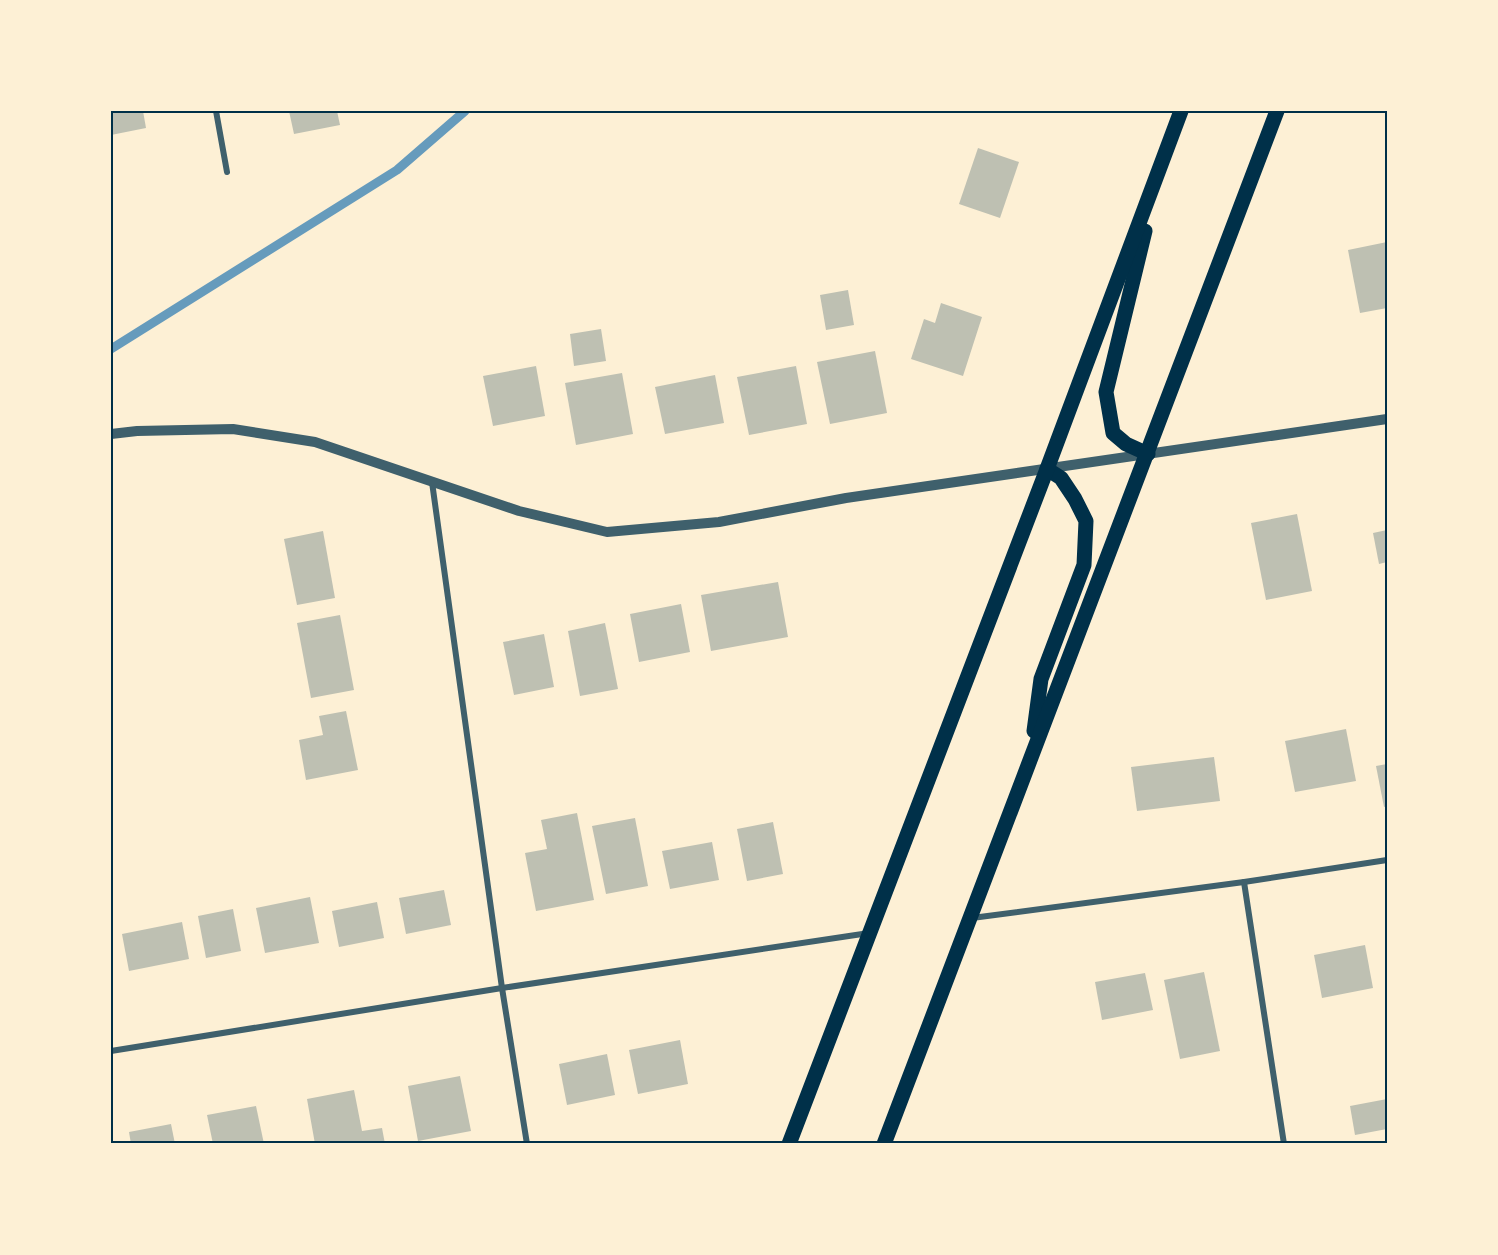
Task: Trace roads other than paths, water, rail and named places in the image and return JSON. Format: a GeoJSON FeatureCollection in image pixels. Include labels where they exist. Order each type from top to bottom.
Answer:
{"type":"FeatureCollection","features":[{"type":"Feature","properties":{"kind":"main road"},"geometry":{"type":"LineString","coordinates":[[789,1144],[1181,111]]}},
{"type":"Feature","properties":{"kind":"main road"},"geometry":{"type":"LineString","coordinates":[[884,1144],[1277,111]]}},
{"type":"Feature","properties":{"kind":"main road"},"geometry":{"type":"LineString","coordinates":[[1148,454],[1126,444],[1113,433],[1106,392],[1162,161]]}},
{"type":"Feature","properties":{"kind":"main road"},"geometry":{"type":"LineString","coordinates":[[1031,757],[1041,679],[1083,565],[1086,521],[1061,478],[1047,469]]}},
{"type":"Feature","properties":{"kind":"street"},"geometry":{"type":"LineString","coordinates":[[216,111],[227,172]]}},
{"type":"Feature","properties":{"kind":"street"},"geometry":{"type":"LineString","coordinates":[[111,434],[137,431],[233,429],[315,442],[519,512],[607,532],[719,522],[846,498],[1387,419]]}},
{"type":"Feature","properties":{"kind":"street"},"geometry":{"type":"LineString","coordinates":[[432,482],[502,988],[527,1144]]}},
{"type":"Feature","properties":{"kind":"street"},"geometry":{"type":"LineString","coordinates":[[969,918],[1244,882],[1387,860]]}},
{"type":"Feature","properties":{"kind":"street"},"geometry":{"type":"LineString","coordinates":[[1244,882],[1284,1144]]}},
{"type":"Feature","properties":{"kind":"street"},"geometry":{"type":"LineString","coordinates":[[111,1051],[502,988],[870,933]]}},
{"type":"Feature","properties":{"kind":"waterway"},"geometry":{"type":"LineString","coordinates":[[111,349],[397,170],[465,111]]}}]}
